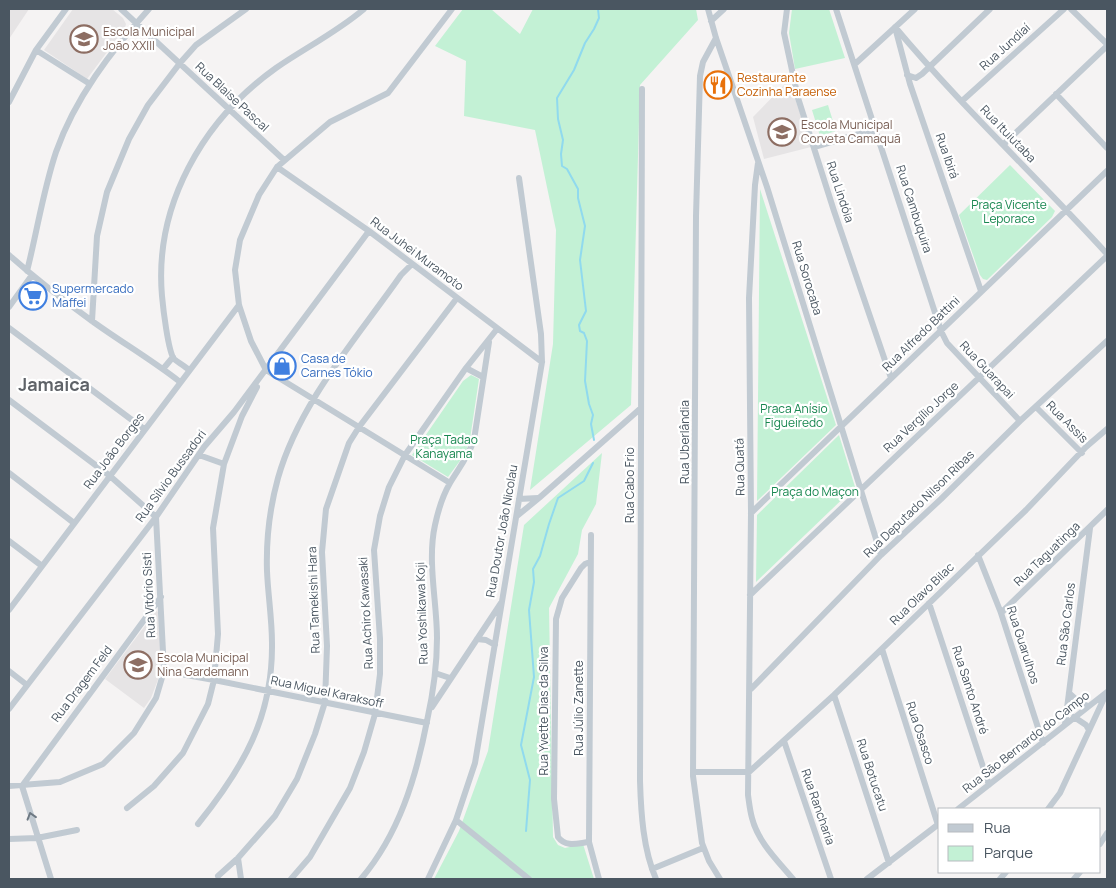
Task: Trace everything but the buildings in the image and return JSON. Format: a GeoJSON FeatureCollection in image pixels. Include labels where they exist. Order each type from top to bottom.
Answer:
{"type":"FeatureCollection","features":[{"type":"Feature","properties":{"kind":"street"},"geometry":{"type":"LineString","coordinates":[[9,102],[36,50],[66,9]]}},
{"type":"Feature","properties":{"kind":"street","name":"Rua Blaise Pascal"},"geometry":{"type":"LineString","coordinates":[[121,9],[284,160]]}},
{"type":"Feature","properties":{"kind":"street"},"geometry":{"type":"LineString","coordinates":[[9,307],[30,273],[43,197],[56,153],[66,128],[90,84],[136,23],[149,9]]}},
{"type":"Feature","properties":{"kind":"street"},"geometry":{"type":"LineString","coordinates":[[92,321],[97,236],[107,192],[129,139],[148,105],[196,45],[246,9]]}},
{"type":"Feature","properties":{"kind":"street"},"geometry":{"type":"LineString","coordinates":[[190,370],[173,357],[164,318],[160,273],[164,241],[172,208],[194,156],[210,131],[229,110],[276,69],[364,9]]}},
{"type":"Feature","properties":{"kind":"street"},"geometry":{"type":"LineString","coordinates":[[450,483],[266,370],[251,340],[239,306],[235,270],[240,240],[259,195],[277,166],[330,122],[388,93],[452,9]]}},
{"type":"Feature","properties":{"kind":"street","name":"Rua Sorocaba"},"geometry":{"type":"LineString","coordinates":[[708,9],[716,38],[767,186],[881,555]]}},
{"type":"Feature","properties":{"kind":"street"},"geometry":{"type":"LineString","coordinates":[[711,21],[724,9]]}},
{"type":"Feature","properties":{"kind":"street","name":"Rua Lindóia"},"geometry":{"type":"LineString","coordinates":[[787,9],[784,33],[798,98],[891,378]]}},
{"type":"Feature","properties":{"kind":"street","name":"Rua Cambuquira"},"geometry":{"type":"LineString","coordinates":[[836,9],[941,331]]}},
{"type":"Feature","properties":{"kind":"street"},"geometry":{"type":"LineString","coordinates":[[855,64],[915,9]]}},
{"type":"Feature","properties":{"kind":"street"},"geometry":{"type":"LineString","coordinates":[[907,75],[916,78],[929,68],[990,9]]}},
{"type":"Feature","properties":{"kind":"street","name":"Rua Jundiaí"},"geometry":{"type":"LineString","coordinates":[[962,101],[1064,9]]}},
{"type":"Feature","properties":{"kind":"street"},"geometry":{"type":"LineString","coordinates":[[1002,144],[1107,45],[1071,9]]}},
{"type":"Feature","properties":{"kind":"street","name":"Rua Ituiutaba"},"geometry":{"type":"LineString","coordinates":[[895,28],[929,68],[1067,210],[1107,255]]}},
{"type":"Feature","properties":{"kind":"street","name":"Rua Ibirá"},"geometry":{"type":"LineString","coordinates":[[895,28],[907,75],[981,291]]}},
{"type":"Feature","properties":{"kind":"street","name":"Rua Uberlândia"},"geometry":{"type":"LineString","coordinates":[[716,38],[704,62],[700,76],[696,216],[694,772],[697,811],[703,848],[720,879]]}},
{"type":"Feature","properties":{"kind":"street"},"geometry":{"type":"LineString","coordinates":[[36,50],[90,84]]}},
{"type":"Feature","properties":{"kind":"street","name":"Rua Cabo Frio"},"geometry":{"type":"LineString","coordinates":[[642,90],[640,781],[641,808],[652,869],[656,879]]}},
{"type":"Feature","properties":{"kind":"street"},"geometry":{"type":"LineString","coordinates":[[1056,94],[1107,148]]}},
{"type":"Feature","properties":{"kind":"street"},"geometry":{"type":"LineString","coordinates":[[814,147],[876,129]]}},
{"type":"Feature","properties":{"kind":"street","name":"Rua Quatá"},"geometry":{"type":"LineString","coordinates":[[758,162],[749,298],[751,689],[748,795],[752,818],[769,851],[794,879]]}},
{"type":"Feature","properties":{"kind":"street","name":"Rua Juhei Muramoto"},"geometry":{"type":"LineString","coordinates":[[277,166],[369,231],[542,362]]}},
{"type":"Feature","properties":{"kind":"street","name":"Rua Alfredo Battini"},"geometry":{"type":"LineString","coordinates":[[751,513],[1107,171]]}},
{"type":"Feature","properties":{"kind":"street","name":"Rua Doutor João Nicolau"},"geometry":{"type":"LineString","coordinates":[[428,879],[456,820],[475,762],[542,362],[541,334],[519,178]]}},
{"type":"Feature","properties":{"kind":"street"},"geometry":{"type":"LineString","coordinates":[[755,185],[767,186]]}},
{"type":"Feature","properties":{"kind":"street","name":"Rua Sílvio Bussadori"},"geometry":{"type":"LineString","coordinates":[[9,709],[156,517],[199,455],[266,370],[369,231]]}},
{"type":"Feature","properties":{"kind":"street"},"geometry":{"type":"LineString","coordinates":[[9,254],[30,273],[92,321],[180,382]]}},
{"type":"Feature","properties":{"kind":"street","name":"Rua Vergílio Jorge"},"geometry":{"type":"LineString","coordinates":[[750,595],[861,488],[979,379],[1107,255]]}},
{"type":"Feature","properties":{"kind":"street"},"geometry":{"type":"LineString","coordinates":[[198,824],[220,796],[244,758],[260,723],[269,691],[272,644],[267,570],[270,513],[288,446],[313,398],[401,276],[412,264]]}},
{"type":"Feature","properties":{"kind":"street","name":"Rua Tamekishi Hara"},"geometry":{"type":"LineString","coordinates":[[218,876],[238,858],[275,816],[297,779],[316,734],[325,702],[328,646],[322,552],[326,509],[349,443],[457,298]]}},
{"type":"Feature","properties":{"kind":"street","name":"Rua João Borges"},"geometry":{"type":"LineString","coordinates":[[9,609],[239,306]]}},
{"type":"Feature","properties":{"kind":"street"},"geometry":{"type":"LineString","coordinates":[[9,328],[144,429]]}},
{"type":"Feature","properties":{"kind":"street","name":"Rua Achiro Kawasaki"},"geometry":{"type":"LineString","coordinates":[[291,879],[310,857],[350,788],[364,752],[375,714],[380,674],[380,639],[374,550],[380,516],[389,487],[405,455],[466,368],[497,329]]}},
{"type":"Feature","properties":{"kind":"street","name":"Rua Guarapai"},"geometry":{"type":"LineString","coordinates":[[941,331],[947,343],[1020,421]]}},
{"type":"Feature","properties":{"kind":"street","name":"Rua Yoshikawa Koji"},"geometry":{"type":"LineString","coordinates":[[361,879],[373,865],[395,826],[412,785],[422,748],[436,673],[437,639],[431,557],[435,526],[450,483],[469,455],[474,440],[489,340]]}},
{"type":"Feature","properties":{"kind":"street","name":"Rua Deputado Nilson Ribas"},"geometry":{"type":"LineString","coordinates":[[751,689],[881,555],[941,500],[1020,421],[1107,341]]}},
{"type":"Feature","properties":{"kind":"street"},"geometry":{"type":"LineString","coordinates":[[162,369],[173,357]]}},
{"type":"Feature","properties":{"kind":"street"},"geometry":{"type":"LineString","coordinates":[[466,368],[483,377]]}},
{"type":"Feature","properties":{"kind":"street"},"geometry":{"type":"LineString","coordinates":[[127,808],[154,786],[183,753],[208,704],[214,680],[218,634],[213,528],[224,464],[242,416],[266,370]]}},
{"type":"Feature","properties":{"kind":"street"},"geometry":{"type":"LineString","coordinates":[[9,400],[110,476],[156,517]]}},
{"type":"Feature","properties":{"kind":"street","name":"Rua Assis"},"geometry":{"type":"LineString","coordinates":[[1036,407],[1082,453]]}},
{"type":"Feature","properties":{"kind":"street"},"geometry":{"type":"LineString","coordinates":[[517,516],[640,408]]}},
{"type":"Feature","properties":{"kind":"street"},"geometry":{"type":"LineString","coordinates":[[234,412],[242,416]]}},
{"type":"Feature","properties":{"kind":"street","name":"Rua Olavo Bilac"},"geometry":{"type":"LineString","coordinates":[[749,772],[882,649],[1086,447],[1107,429]]}},
{"type":"Feature","properties":{"kind":"street"},"geometry":{"type":"LineString","coordinates":[[199,455],[224,464]]}},
{"type":"Feature","properties":{"kind":"street"},"geometry":{"type":"LineString","coordinates":[[9,473],[74,523]]}},
{"type":"Feature","properties":{"kind":"street"},"geometry":{"type":"LineString","coordinates":[[519,499],[539,498]]}},
{"type":"Feature","properties":{"kind":"street","name":"Rua Taguatinga"},"geometry":{"type":"LineString","coordinates":[[1001,613],[1107,510]]}},
{"type":"Feature","properties":{"kind":"street","name":"Rua Vitório Sisti"},"geometry":{"type":"LineString","coordinates":[[9,786],[60,782],[102,764],[134,733],[156,698],[164,671],[156,517]]}},
{"type":"Feature","properties":{"kind":"street","name":"Rua São Carlos"},"geometry":{"type":"LineString","coordinates":[[1065,724],[1090,528]]}},
{"type":"Feature","properties":{"kind":"street","name":"Rua Júlio Zanette"},"geometry":{"type":"LineString","coordinates":[[591,535],[589,842],[599,879]]}},
{"type":"Feature","properties":{"kind":"street"},"geometry":{"type":"LineString","coordinates":[[9,541],[42,566]]}},
{"type":"Feature","properties":{"kind":"street","name":"Rua Guarulhos"},"geometry":{"type":"LineString","coordinates":[[978,555],[1001,613],[1043,743]]}},
{"type":"Feature","properties":{"kind":"street","name":"Rua Yvette Dias da Silva"},"geometry":{"type":"LineString","coordinates":[[589,842],[567,844],[562,842],[558,837],[554,800],[556,620],[562,598],[581,568],[590,562]]}},
{"type":"Feature","properties":{"kind":"street","name":"Rua Dragem Feld"},"geometry":{"type":"LineString","coordinates":[[22,786],[161,597]]}},
{"type":"Feature","properties":{"kind":"street"},"geometry":{"type":"LineString","coordinates":[[430,710],[502,601]]}},
{"type":"Feature","properties":{"kind":"street","name":"Rua Santo André"},"geometry":{"type":"LineString","coordinates":[[929,603],[989,784]]}},
{"type":"Feature","properties":{"kind":"street"},"geometry":{"type":"LineString","coordinates":[[477,639],[486,640],[495,645]]}},
{"type":"Feature","properties":{"kind":"street","name":"Rua Osasco"},"geometry":{"type":"LineString","coordinates":[[882,649],[938,821]]}},
{"type":"Feature","properties":{"kind":"street","name":"Rua Miguel Karaksoff"},"geometry":{"type":"LineString","coordinates":[[164,671],[427,724]]}},
{"type":"Feature","properties":{"kind":"street"},"geometry":{"type":"LineString","coordinates":[[9,672],[27,685]]}},
{"type":"Feature","properties":{"kind":"street"},"geometry":{"type":"LineString","coordinates":[[436,673],[450,678]]}},
{"type":"Feature","properties":{"kind":"street"},"geometry":{"type":"LineString","coordinates":[[1049,808],[1060,792],[1107,692]]}},
{"type":"Feature","properties":{"kind":"street","name":"Rua São Bernardo do Campo"},"geometry":{"type":"LineString","coordinates":[[959,808],[1107,692]]}},
{"type":"Feature","properties":{"kind":"street"},"geometry":{"type":"LineString","coordinates":[[1069,693],[1080,704],[1088,706]]}},
{"type":"Feature","properties":{"kind":"street","name":"Rua Botucatu"},"geometry":{"type":"LineString","coordinates":[[834,694],[888,862]]}},
{"type":"Feature","properties":{"kind":"street"},"geometry":{"type":"LineString","coordinates":[[1074,717],[1086,725],[1089,730]]}},
{"type":"Feature","properties":{"kind":"street","name":"Rua Rancharia"},"geometry":{"type":"LineString","coordinates":[[784,741],[831,879]]}},
{"type":"Feature","properties":{"kind":"street"},"geometry":{"type":"LineString","coordinates":[[694,772],[749,772]]}},
{"type":"Feature","properties":{"kind":"street"},"geometry":{"type":"LineString","coordinates":[[22,786],[51,879]]}},
{"type":"Feature","properties":{"kind":"street"},"geometry":{"type":"LineString","coordinates":[[456,820],[529,879]]}},
{"type":"Feature","properties":{"kind":"street"},"geometry":{"type":"LineString","coordinates":[[867,879],[938,825]]}},
{"type":"Feature","properties":{"kind":"street"},"geometry":{"type":"LineString","coordinates":[[9,839],[37,838],[77,830]]}},
{"type":"Feature","properties":{"kind":"street"},"geometry":{"type":"LineString","coordinates":[[652,869],[703,848]]}},
{"type":"Feature","properties":{"kind":"street"},"geometry":{"type":"LineString","coordinates":[[238,858],[241,879]]}},
{"type":"Feature","properties":{"kind":"shaded area"},"geometry":{"type":"Polygon","coordinates":[[[9,9],[29,9],[9,39],[9,9]]]}},
{"type":"Feature","properties":{"kind":"shaded area","name":"Escola Municipal João XXIII"},"geometry":{"type":"Polygon","coordinates":[[[73,9],[112,9],[123,18],[126,24],[87,79],[44,50],[73,9]]]}},
{"type":"Feature","properties":{"kind":"shaded area","name":"Escola Municipal Corveta Camaquã"},"geometry":{"type":"Polygon","coordinates":[[[789,80],[811,147],[764,159],[753,117],[789,80]]]}},
{"type":"Feature","properties":{"kind":"shaded area","name":"Escola Municipal Nina Gardemann"},"geometry":{"type":"Polygon","coordinates":[[[156,611],[158,612],[161,653],[159,677],[151,698],[144,708],[105,679],[156,611]]]}},
{"type":"Feature","properties":{"kind":"green space"},"geometry":{"type":"Polygon","coordinates":[[[463,9],[491,9],[520,34],[533,9],[696,9],[698,20],[640,85],[631,405],[530,490],[553,344],[556,230],[535,130],[464,116],[466,61],[435,46],[463,9]]]}},
{"type":"Feature","properties":{"kind":"green space"},"geometry":{"type":"Polygon","coordinates":[[[792,9],[829,9],[845,58],[795,69],[789,33],[792,9]]]}},
{"type":"Feature","properties":{"kind":"green space"},"geometry":{"type":"Polygon","coordinates":[[[828,105],[836,131],[820,136],[812,110],[828,105]]]}},
{"type":"Feature","properties":{"kind":"green space","name":"Praça Vicente Leporace"},"geometry":{"type":"Polygon","coordinates":[[[1010,165],[1055,211],[1052,217],[987,280],[983,279],[980,275],[959,215],[1010,165]]]}},
{"type":"Feature","properties":{"kind":"green space","name":"Praca Anísio Figueiredo"},"geometry":{"type":"Polygon","coordinates":[[[760,189],[836,425],[757,501],[760,189]]]}},
{"type":"Feature","properties":{"kind":"green space","name":"Praça Tadao Kanayama"},"geometry":{"type":"Polygon","coordinates":[[[471,375],[479,379],[470,439],[465,454],[448,477],[412,455],[463,381],[471,375]]]}},
{"type":"Feature","properties":{"kind":"green space","name":"Praça do Maçon"},"geometry":{"type":"Polygon","coordinates":[[[839,435],[855,487],[756,582],[757,515],[839,435]]]}},
{"type":"Feature","properties":{"kind":"green space"},"geometry":{"type":"Polygon","coordinates":[[[602,453],[596,504],[582,530],[578,554],[549,608],[553,837],[558,845],[565,848],[583,844],[594,879],[434,879],[459,831],[488,751],[524,525],[602,453]]]}},
{"type":"Feature","properties":{"kind":"waterway"},"geometry":{"type":"LineString","coordinates":[[594,440],[591,424],[593,415],[585,381],[587,341],[584,333],[580,331],[579,325],[586,311],[580,260],[585,226],[578,198],[578,189],[567,169],[562,166],[563,140],[558,119],[557,98],[574,70],[585,43],[594,29],[599,18],[598,9]]}},
{"type":"Feature","properties":{"kind":"waterway"},"geometry":{"type":"LineString","coordinates":[[526,831],[530,780],[521,745],[534,677],[529,610],[534,582],[533,569],[540,556],[558,498],[584,481],[593,463]]}},
{"type":"Feature","properties":{"kind":"place","name":"Escola Municipal João XXIII"},"geometry":{"type":"Point","coordinates":[84,39]}},
{"type":"Feature","properties":{"kind":"place","name":"Restaurante Cozinha Paraense"},"geometry":{"type":"Point","coordinates":[718,85]}},
{"type":"Feature","properties":{"kind":"place","name":"Escola Municipal Corveta Camaquã"},"geometry":{"type":"Point","coordinates":[782,132]}},
{"type":"Feature","properties":{"kind":"place","name":"Supermercado Maffei"},"geometry":{"type":"Point","coordinates":[33,296]}},
{"type":"Feature","properties":{"kind":"place","name":"Casa de Carnes Tókio"},"geometry":{"type":"Point","coordinates":[282,366]}},
{"type":"Feature","properties":{"kind":"place","name":"Escola Municipal Nina Gardemann"},"geometry":{"type":"Point","coordinates":[138,665]}},
{"type":"Feature","properties":{"kind":"district","name":"Jamaica"},"geometry":{"type":"Point","coordinates":[54,385]}}]}
